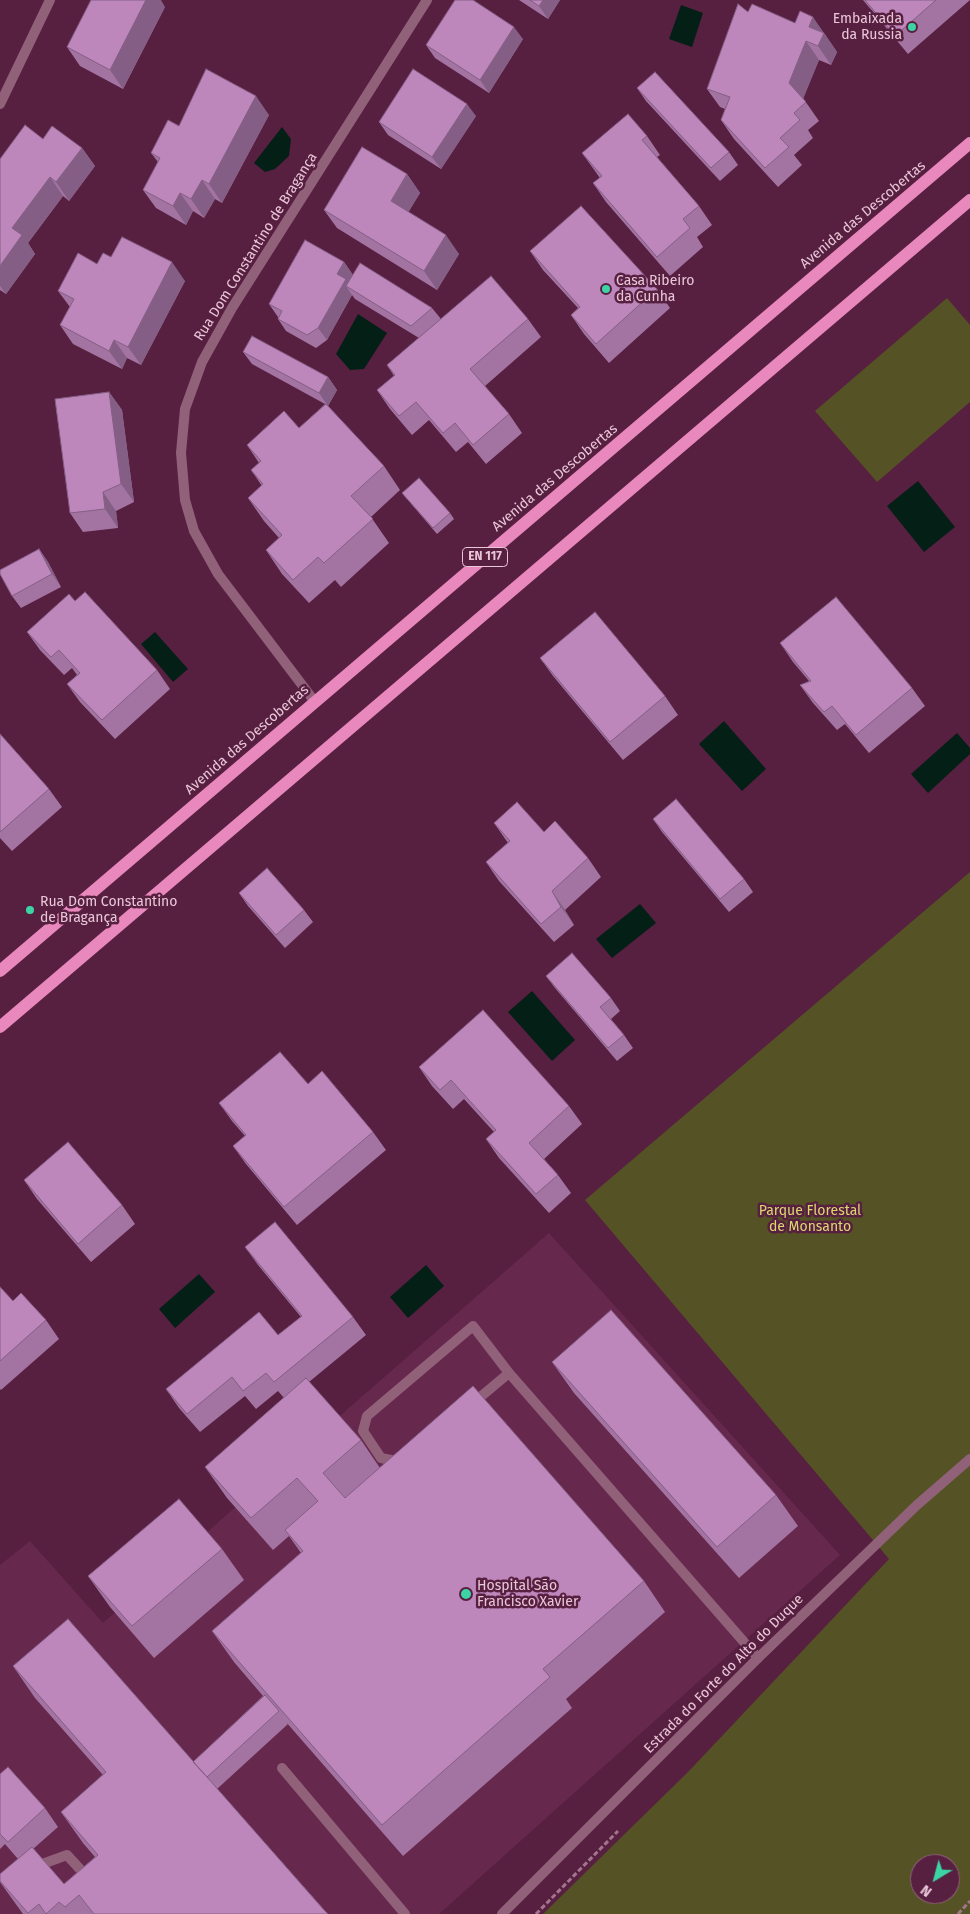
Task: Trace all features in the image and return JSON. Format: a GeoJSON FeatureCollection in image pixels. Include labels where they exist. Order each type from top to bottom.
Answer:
{"type":"FeatureCollection","features":[{"type":"Feature","properties":{"kind":"main road","name":"Avenida das Descobertas"},"geometry":{"type":"LineString","coordinates":[[0,971],[970,143]]}},
{"type":"Feature","properties":{"kind":"main road"},"geometry":{"type":"LineString","coordinates":[[0,1028],[970,200]]}},
{"type":"Feature","properties":{"kind":"street"},"geometry":{"type":"LineString","coordinates":[[0,104],[50,0]]}},
{"type":"Feature","properties":{"kind":"street","name":"Rua Dom Constantino de Bragança"},"geometry":{"type":"LineString","coordinates":[[316,702],[218,574],[194,531],[185,500],[182,453],[185,410],[202,362],[232,308],[427,0]]}},
{"type":"Feature","properties":{"kind":"street"},"geometry":{"type":"LineString","coordinates":[[411,1456],[403,1462],[381,1458],[363,1431],[367,1416],[473,1326],[509,1374],[758,1658]]}},
{"type":"Feature","properties":{"kind":"street"},"geometry":{"type":"LineString","coordinates":[[463,1411],[509,1374]]}},
{"type":"Feature","properties":{"kind":"street","name":"Estrada do Forte do Alto do Duque"},"geometry":{"type":"LineString","coordinates":[[502,1914],[758,1658],[917,1505],[970,1459]]}},
{"type":"Feature","properties":{"kind":"street"},"geometry":{"type":"LineString","coordinates":[[282,1768],[405,1914]]}},
{"type":"Feature","properties":{"kind":"street"},"geometry":{"type":"LineString","coordinates":[[24,1871],[67,1854],[91,1881]]}},
{"type":"Feature","properties":{"kind":"path"},"geometry":{"type":"LineString","coordinates":[[958,1914],[970,1901]]}},
{"type":"Feature","properties":{"kind":"shaded area"},"geometry":{"type":"Polygon","coordinates":[[[681,5],[703,13],[692,47],[669,39],[681,5]]]}},
{"type":"Feature","properties":{"kind":"shaded area"},"geometry":{"type":"Polygon","coordinates":[[[282,127],[291,139],[289,156],[275,169],[265,172],[254,163],[282,127]]]}},
{"type":"Feature","properties":{"kind":"shaded area"},"geometry":{"type":"Polygon","coordinates":[[[358,314],[387,333],[364,369],[350,370],[336,354],[358,314]]]}},
{"type":"Feature","properties":{"kind":"shaded area"},"geometry":{"type":"Polygon","coordinates":[[[918,481],[955,527],[924,552],[887,506],[918,481]]]}},
{"type":"Feature","properties":{"kind":"shaded area"},"geometry":{"type":"Polygon","coordinates":[[[155,632],[188,669],[173,682],[141,644],[155,632]]]}},
{"type":"Feature","properties":{"kind":"shaded area"},"geometry":{"type":"Polygon","coordinates":[[[724,721],[766,769],[742,791],[699,744],[724,721]]]}},
{"type":"Feature","properties":{"kind":"shaded area"},"geometry":{"type":"Polygon","coordinates":[[[957,733],[970,748],[970,754],[928,793],[911,774],[957,733]]]}},
{"type":"Feature","properties":{"kind":"shaded area"},"geometry":{"type":"Polygon","coordinates":[[[640,904],[656,923],[612,958],[596,939],[640,904]]]}},
{"type":"Feature","properties":{"kind":"shaded area"},"geometry":{"type":"Polygon","coordinates":[[[532,991],[575,1040],[552,1061],[508,1012],[532,991]]]}},
{"type":"Feature","properties":{"kind":"shaded area","name":"Hospital São Francisco Xavier"},"geometry":{"type":"Polygon","coordinates":[[[549,1233],[840,1555],[439,1914],[0,1914],[0,1565],[30,1541],[103,1623],[549,1233]]]}},
{"type":"Feature","properties":{"kind":"shaded area"},"geometry":{"type":"Polygon","coordinates":[[[426,1265],[444,1286],[408,1318],[390,1297],[426,1265]]]}},
{"type":"Feature","properties":{"kind":"shaded area"},"geometry":{"type":"Polygon","coordinates":[[[199,1274],[215,1292],[175,1328],[159,1309],[199,1274]]]}},
{"type":"Feature","properties":{"kind":"green space"},"geometry":{"type":"Polygon","coordinates":[[[947,298],[970,325],[970,402],[877,482],[815,411],[947,298]]]}},
{"type":"Feature","properties":{"kind":"green space","name":"Parque Florestal de Monsanto"},"geometry":{"type":"Polygon","coordinates":[[[970,872],[970,1914],[543,1914],[689,1771],[889,1559],[585,1200],[970,872]]]}},
{"type":"Feature","properties":{"kind":"building"},"geometry":{"type":"Polygon","coordinates":[[[91,0],[146,0],[110,70],[67,47],[91,0]]]}},
{"type":"Feature","properties":{"kind":"building"},"geometry":{"type":"Polygon","coordinates":[[[455,0],[473,0],[514,27],[480,80],[426,45],[455,0]]]}},
{"type":"Feature","properties":{"kind":"building"},"geometry":{"type":"Polygon","coordinates":[[[530,0],[543,0],[539,6],[530,0]]]}},
{"type":"Feature","properties":{"kind":"building"},"geometry":{"type":"Polygon","coordinates":[[[865,0],[936,0],[895,36],[865,0]]]}},
{"type":"Feature","properties":{"kind":"building"},"geometry":{"type":"Polygon","coordinates":[[[738,4],[748,12],[752,4],[795,23],[800,11],[813,17],[809,27],[824,33],[818,46],[806,41],[789,83],[806,102],[794,113],[800,120],[780,138],[789,147],[765,168],[721,120],[730,97],[707,89],[738,4]]]}},
{"type":"Feature","properties":{"kind":"building"},"geometry":{"type":"Polygon","coordinates":[[[206,69],[256,96],[209,184],[202,180],[191,199],[180,193],[173,206],[143,190],[160,158],[151,153],[168,120],[179,126],[206,69]]]}},
{"type":"Feature","properties":{"kind":"building"},"geometry":{"type":"Polygon","coordinates":[[[413,69],[467,104],[432,157],[379,122],[413,69]]]}},
{"type":"Feature","properties":{"kind":"building"},"geometry":{"type":"Polygon","coordinates":[[[655,72],[729,152],[711,168],[637,88],[655,72]]]}},
{"type":"Feature","properties":{"kind":"building"},"geometry":{"type":"Polygon","coordinates":[[[628,114],[647,136],[642,140],[699,206],[683,219],[690,228],[657,257],[593,183],[602,176],[582,153],[628,114]]]}},
{"type":"Feature","properties":{"kind":"building"},"geometry":{"type":"Polygon","coordinates":[[[25,125],[43,139],[52,126],[82,148],[56,182],[50,177],[12,228],[22,235],[0,266],[0,159],[25,125]]]}},
{"type":"Feature","properties":{"kind":"building"},"geometry":{"type":"Polygon","coordinates":[[[362,147],[407,174],[391,201],[446,235],[424,271],[324,210],[362,147]]]}},
{"type":"Feature","properties":{"kind":"building","name":"Casa Ribeiro da Cunha"},"geometry":{"type":"Polygon","coordinates":[[[581,206],[657,289],[596,344],[571,315],[580,307],[530,251],[581,206]]]}},
{"type":"Feature","properties":{"kind":"building"},"geometry":{"type":"Polygon","coordinates":[[[122,237],[172,262],[128,347],[114,340],[109,351],[60,325],[74,299],[58,291],[78,253],[97,264],[103,253],[111,257],[122,237]]]}},
{"type":"Feature","properties":{"kind":"building"},"geometry":{"type":"Polygon","coordinates":[[[305,240],[344,262],[337,274],[346,279],[318,328],[307,335],[278,319],[282,311],[269,304],[305,240]]]}},
{"type":"Feature","properties":{"kind":"building"},"geometry":{"type":"Polygon","coordinates":[[[360,263],[432,308],[411,326],[346,286],[360,263]]]}},
{"type":"Feature","properties":{"kind":"building"},"geometry":{"type":"Polygon","coordinates":[[[491,276],[528,319],[470,369],[509,414],[473,445],[455,423],[443,433],[416,402],[399,416],[377,390],[395,375],[387,365],[491,276]]]}},
{"type":"Feature","properties":{"kind":"building"},"geometry":{"type":"Polygon","coordinates":[[[252,336],[328,377],[319,393],[243,352],[252,336]]]}},
{"type":"Feature","properties":{"kind":"building"},"geometry":{"type":"Polygon","coordinates":[[[109,392],[121,484],[103,492],[105,509],[70,513],[55,399],[109,392]]]}},
{"type":"Feature","properties":{"kind":"building"},"geometry":{"type":"Polygon","coordinates":[[[326,404],[384,466],[351,496],[373,519],[324,563],[318,557],[293,580],[266,550],[282,535],[248,498],[263,484],[251,470],[261,461],[247,445],[284,411],[299,428],[326,404]]]}},
{"type":"Feature","properties":{"kind":"building"},"geometry":{"type":"Polygon","coordinates":[[[419,478],[450,513],[433,528],[402,493],[419,478]]]}},
{"type":"Feature","properties":{"kind":"building"},"geometry":{"type":"Polygon","coordinates":[[[39,549],[52,574],[12,596],[0,574],[0,570],[39,549]]]}},
{"type":"Feature","properties":{"kind":"building"},"geometry":{"type":"Polygon","coordinates":[[[85,592],[157,670],[102,720],[67,684],[80,673],[59,650],[51,657],[27,632],[69,594],[75,601],[85,592]]]}},
{"type":"Feature","properties":{"kind":"building"},"geometry":{"type":"Polygon","coordinates":[[[836,597],[912,688],[856,735],[832,706],[824,712],[800,685],[811,681],[780,643],[836,597]]]}},
{"type":"Feature","properties":{"kind":"building"},"geometry":{"type":"Polygon","coordinates":[[[595,612],[665,696],[610,742],[540,658],[595,612]]]}},
{"type":"Feature","properties":{"kind":"building"},"geometry":{"type":"Polygon","coordinates":[[[0,734],[49,789],[0,832],[0,734]]]}},
{"type":"Feature","properties":{"kind":"building"},"geometry":{"type":"Polygon","coordinates":[[[676,799],[744,879],[720,899],[653,819],[676,799]]]}},
{"type":"Feature","properties":{"kind":"building"},"geometry":{"type":"Polygon","coordinates":[[[517,802],[544,832],[555,821],[588,858],[552,891],[561,907],[541,924],[486,862],[510,841],[494,823],[517,802]]]}},
{"type":"Feature","properties":{"kind":"building"},"geometry":{"type":"Polygon","coordinates":[[[267,868],[304,910],[276,935],[239,893],[267,868]]]}},
{"type":"Feature","properties":{"kind":"building"},"geometry":{"type":"Polygon","coordinates":[[[572,953],[611,998],[600,1007],[624,1035],[608,1048],[546,976],[572,953]]]}},
{"type":"Feature","properties":{"kind":"building"},"geometry":{"type":"Polygon","coordinates":[[[483,1010],[569,1106],[529,1143],[558,1175],[536,1194],[486,1139],[496,1130],[451,1080],[440,1090],[419,1067],[483,1010]]]}},
{"type":"Feature","properties":{"kind":"building"},"geometry":{"type":"Polygon","coordinates":[[[280,1052],[308,1084],[322,1071],[373,1132],[284,1207],[233,1146],[246,1135],[219,1103],[280,1052]]]}},
{"type":"Feature","properties":{"kind":"building"},"geometry":{"type":"Polygon","coordinates":[[[68,1142],[122,1205],[78,1244],[24,1180],[68,1142]]]}},
{"type":"Feature","properties":{"kind":"building"},"geometry":{"type":"Polygon","coordinates":[[[275,1222],[353,1317],[274,1382],[266,1373],[243,1391],[232,1377],[187,1414],[166,1389],[259,1312],[278,1335],[302,1316],[245,1247],[275,1222]]]}},
{"type":"Feature","properties":{"kind":"building"},"geometry":{"type":"Polygon","coordinates":[[[0,1287],[13,1301],[21,1293],[46,1320],[0,1361],[0,1287]]]}},
{"type":"Feature","properties":{"kind":"building"},"geometry":{"type":"Polygon","coordinates":[[[611,1310],[776,1495],[717,1547],[552,1362],[611,1310]]]}},
{"type":"Feature","properties":{"kind":"building"},"geometry":{"type":"Polygon","coordinates":[[[306,1378],[361,1440],[323,1473],[345,1498],[473,1386],[644,1581],[543,1669],[550,1677],[382,1825],[212,1631],[303,1551],[285,1530],[318,1501],[297,1478],[251,1518],[205,1467],[306,1378]]]}},
{"type":"Feature","properties":{"kind":"building"},"geometry":{"type":"Polygon","coordinates":[[[179,1499],[222,1549],[132,1626],[88,1576],[179,1499]]]}},
{"type":"Feature","properties":{"kind":"building"},"geometry":{"type":"Polygon","coordinates":[[[68,1619],[328,1914],[94,1914],[79,1895],[65,1907],[59,1902],[46,1914],[39,1904],[28,1913],[0,1881],[0,1874],[32,1847],[64,1884],[98,1855],[61,1812],[106,1772],[13,1666],[68,1619]]]}},
{"type":"Feature","properties":{"kind":"building"},"geometry":{"type":"Polygon","coordinates":[[[265,1695],[279,1711],[207,1777],[193,1762],[265,1695]]]}},
{"type":"Feature","properties":{"kind":"building"},"geometry":{"type":"Polygon","coordinates":[[[8,1767],[45,1808],[8,1842],[0,1834],[0,1774],[8,1767]]]}},
{"type":"Feature","properties":{"kind":"place","name":"Embaixada da Russia"},"geometry":{"type":"Point","coordinates":[912,27]}},
{"type":"Feature","properties":{"kind":"place","name":"Casa Ribeiro da Cunha"},"geometry":{"type":"Point","coordinates":[606,289]}},
{"type":"Feature","properties":{"kind":"place","name":"Rua Dom Constantino de Bragança"},"geometry":{"type":"Point","coordinates":[30,910]}},
{"type":"Feature","properties":{"kind":"place","name":"Hospital São Francisco Xavier"},"geometry":{"type":"Point","coordinates":[466,1594]}}]}
